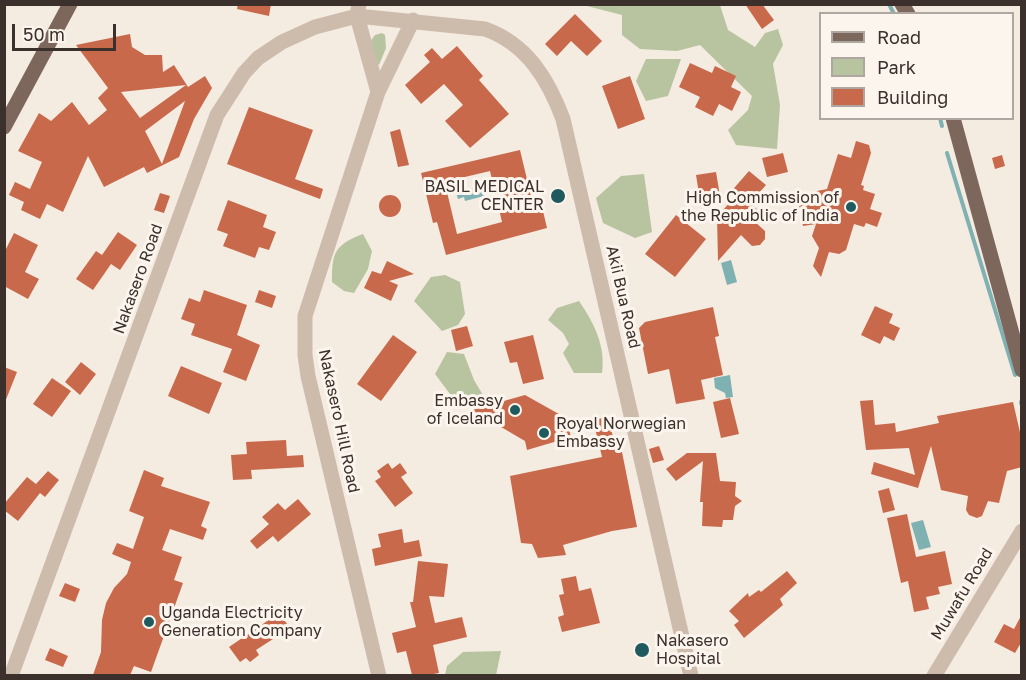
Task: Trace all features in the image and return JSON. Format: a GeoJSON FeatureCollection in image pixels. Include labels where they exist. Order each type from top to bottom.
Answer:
{"type":"FeatureCollection","features":[{"type":"Feature","properties":{"kind":"main road"},"geometry":{"type":"LineString","coordinates":[[4,127],[70,4]]}},
{"type":"Feature","properties":{"kind":"main road"},"geometry":{"type":"LineString","coordinates":[[954,120],[1022,370]]}},
{"type":"Feature","properties":{"kind":"street","name":"Nakasero Road"},"geometry":{"type":"LineString","coordinates":[[11,675],[217,115],[244,73],[258,58],[282,42],[358,10],[412,21]]}},
{"type":"Feature","properties":{"kind":"street"},"geometry":{"type":"LineString","coordinates":[[358,10],[378,92]]}},
{"type":"Feature","properties":{"kind":"street","name":"Nakasero Hill Road"},"geometry":{"type":"LineString","coordinates":[[379,675],[308,376],[304,334],[308,306],[378,92],[412,21]]}},
{"type":"Feature","properties":{"kind":"street","name":"Akii Bua Road"},"geometry":{"type":"LineString","coordinates":[[412,21],[484,29],[500,34],[527,55],[555,97],[566,131],[691,675]]}},
{"type":"Feature","properties":{"kind":"street","name":"Muwafu Road"},"geometry":{"type":"LineString","coordinates":[[934,675],[1022,531]]}},
{"type":"Feature","properties":{"kind":"green space"},"geometry":{"type":"Polygon","coordinates":[[[583,5],[720,5],[728,30],[755,47],[765,33],[778,29],[783,45],[773,64],[780,105],[777,149],[736,145],[728,130],[748,110],[752,96],[700,45],[677,51],[640,49],[622,35],[622,15],[583,5]]]}},
{"type":"Feature","properties":{"kind":"green space"},"geometry":{"type":"Polygon","coordinates":[[[382,33],[385,35],[386,48],[379,65],[375,61],[370,42],[375,35],[382,33]]]}},
{"type":"Feature","properties":{"kind":"green space"},"geometry":{"type":"Polygon","coordinates":[[[646,59],[681,59],[668,96],[646,101],[636,81],[646,59]]]}},
{"type":"Feature","properties":{"kind":"green space"},"geometry":{"type":"Polygon","coordinates":[[[644,174],[652,232],[635,238],[603,223],[596,198],[621,176],[644,174]]]}},
{"type":"Feature","properties":{"kind":"green space"},"geometry":{"type":"Polygon","coordinates":[[[363,234],[372,251],[368,269],[354,293],[344,291],[332,282],[334,257],[340,246],[363,234]]]}},
{"type":"Feature","properties":{"kind":"green space"},"geometry":{"type":"Polygon","coordinates":[[[445,275],[460,282],[465,314],[458,325],[442,331],[414,301],[431,277],[445,275]]]}},
{"type":"Feature","properties":{"kind":"green space"},"geometry":{"type":"Polygon","coordinates":[[[579,301],[598,335],[602,353],[602,373],[574,373],[563,353],[569,344],[563,333],[548,320],[557,308],[579,301]]]}},
{"type":"Feature","properties":{"kind":"green space"},"geometry":{"type":"Polygon","coordinates":[[[447,352],[464,354],[474,380],[483,395],[482,401],[469,408],[450,394],[435,374],[447,352]]]}},
{"type":"Feature","properties":{"kind":"green space"},"geometry":{"type":"Polygon","coordinates":[[[501,651],[496,675],[445,675],[447,666],[463,652],[501,651]]]}},
{"type":"Feature","properties":{"kind":"water"},"geometry":{"type":"Polygon","coordinates":[[[481,186],[484,196],[465,201],[464,197],[458,199],[455,189],[464,187],[466,190],[481,186]]]}},
{"type":"Feature","properties":{"kind":"water"},"geometry":{"type":"Polygon","coordinates":[[[731,260],[737,282],[727,285],[721,263],[731,260]]]}},
{"type":"Feature","properties":{"kind":"water"},"geometry":{"type":"Polygon","coordinates":[[[730,375],[733,397],[726,398],[725,393],[715,388],[714,378],[730,375]]]}},
{"type":"Feature","properties":{"kind":"water"},"geometry":{"type":"Polygon","coordinates":[[[923,520],[931,547],[919,550],[911,523],[923,520]]]}},
{"type":"Feature","properties":{"kind":"building"},"geometry":{"type":"Polygon","coordinates":[[[238,4],[271,4],[269,16],[237,9],[238,4]]]}},
{"type":"Feature","properties":{"kind":"building"},"geometry":{"type":"Polygon","coordinates":[[[745,4],[762,4],[774,20],[762,29],[745,4]]]}},
{"type":"Feature","properties":{"kind":"building"},"geometry":{"type":"Polygon","coordinates":[[[575,14],[602,41],[587,56],[571,41],[557,56],[545,44],[575,14]]]}},
{"type":"Feature","properties":{"kind":"building"},"geometry":{"type":"Polygon","coordinates":[[[130,34],[132,47],[145,55],[162,55],[163,72],[174,65],[188,87],[205,76],[212,88],[194,119],[179,157],[147,173],[144,167],[104,187],[88,156],[63,212],[47,204],[40,219],[21,210],[24,202],[9,195],[15,182],[30,189],[42,162],[18,151],[39,113],[51,121],[72,102],[89,125],[107,110],[98,98],[108,88],[76,45],[130,34]],[[186,85],[121,92],[140,118],[186,85]],[[185,101],[145,131],[162,164],[185,101]]]}},
{"type":"Feature","properties":{"kind":"building"},"geometry":{"type":"Polygon","coordinates":[[[457,46],[483,76],[479,80],[509,114],[470,148],[445,121],[463,105],[444,84],[421,104],[405,85],[430,62],[424,55],[432,48],[442,59],[457,46]]]}},
{"type":"Feature","properties":{"kind":"building"},"geometry":{"type":"Polygon","coordinates":[[[690,63],[712,73],[715,66],[736,76],[731,87],[741,92],[732,111],[719,104],[713,116],[695,107],[700,97],[679,87],[690,63]]]}},
{"type":"Feature","properties":{"kind":"building"},"geometry":{"type":"Polygon","coordinates":[[[630,76],[645,119],[618,129],[602,86],[630,76]]]}},
{"type":"Feature","properties":{"kind":"building"},"geometry":{"type":"Polygon","coordinates":[[[249,107],[313,130],[295,179],[323,189],[320,199],[227,164],[249,107]]]}},
{"type":"Feature","properties":{"kind":"building"},"geometry":{"type":"Polygon","coordinates":[[[400,129],[409,165],[398,167],[390,132],[400,129]]]}},
{"type":"Feature","properties":{"kind":"building"},"geometry":{"type":"Polygon","coordinates":[[[856,141],[869,145],[871,153],[861,185],[864,186],[863,190],[875,194],[870,209],[882,213],[877,227],[866,223],[864,227],[854,224],[846,250],[839,254],[829,252],[821,277],[813,266],[819,248],[812,236],[816,224],[803,226],[797,195],[827,189],[838,154],[851,158],[856,141]]]}},
{"type":"Feature","properties":{"kind":"building"},"geometry":{"type":"Polygon","coordinates":[[[520,150],[535,213],[543,211],[547,228],[446,255],[437,222],[433,223],[421,173],[520,150]],[[490,171],[448,181],[451,191],[447,192],[457,234],[502,222],[490,171]]]}},
{"type":"Feature","properties":{"kind":"building"},"geometry":{"type":"Polygon","coordinates":[[[783,153],[788,172],[767,177],[762,158],[783,153]]]}},
{"type":"Feature","properties":{"kind":"building"},"geometry":{"type":"Polygon","coordinates":[[[1002,155],[1005,166],[995,169],[992,158],[1002,155]]]}},
{"type":"Feature","properties":{"kind":"building"},"geometry":{"type":"Polygon","coordinates":[[[749,171],[766,185],[750,203],[761,213],[754,221],[765,231],[765,239],[760,245],[752,246],[741,235],[718,261],[717,217],[738,193],[728,195],[749,171]]]}},
{"type":"Feature","properties":{"kind":"building"},"geometry":{"type":"Polygon","coordinates":[[[716,172],[720,196],[700,200],[696,175],[716,172]]]}},
{"type":"Feature","properties":{"kind":"building"},"geometry":{"type":"Polygon","coordinates":[[[160,193],[170,196],[164,213],[154,210],[160,193]]]}},
{"type":"Feature","properties":{"kind":"building"},"geometry":{"type":"Polygon","coordinates":[[[386,195],[394,195],[401,202],[401,210],[394,217],[386,217],[379,210],[379,202],[386,195]]]}},
{"type":"Feature","properties":{"kind":"building"},"geometry":{"type":"Polygon","coordinates":[[[228,200],[267,215],[263,227],[276,232],[269,250],[259,247],[255,258],[223,246],[228,234],[217,230],[228,200]]]}},
{"type":"Feature","properties":{"kind":"building"},"geometry":{"type":"Polygon","coordinates":[[[676,215],[706,239],[675,277],[645,254],[676,215]]]}},
{"type":"Feature","properties":{"kind":"building"},"geometry":{"type":"Polygon","coordinates":[[[118,232],[137,245],[120,270],[111,264],[93,290],[76,279],[96,251],[102,255],[118,232]]]}},
{"type":"Feature","properties":{"kind":"building"},"geometry":{"type":"Polygon","coordinates":[[[14,233],[38,245],[25,272],[39,279],[28,299],[4,286],[4,253],[14,233]]]}},
{"type":"Feature","properties":{"kind":"building"},"geometry":{"type":"Polygon","coordinates":[[[387,261],[414,274],[389,281],[398,285],[391,301],[364,288],[372,271],[381,274],[387,261]]]}},
{"type":"Feature","properties":{"kind":"building"},"geometry":{"type":"Polygon","coordinates":[[[204,290],[247,305],[237,335],[260,345],[246,381],[223,372],[232,349],[191,335],[195,324],[181,319],[189,298],[200,302],[204,290]]]}},
{"type":"Feature","properties":{"kind":"building"},"geometry":{"type":"Polygon","coordinates":[[[259,290],[276,296],[272,308],[255,302],[259,290]]]}},
{"type":"Feature","properties":{"kind":"building"},"geometry":{"type":"Polygon","coordinates":[[[875,306],[893,314],[889,323],[900,328],[894,341],[884,336],[880,344],[861,335],[875,306]]]}},
{"type":"Feature","properties":{"kind":"building"},"geometry":{"type":"Polygon","coordinates":[[[713,307],[719,336],[715,337],[723,375],[701,380],[705,399],[676,404],[669,369],[648,374],[639,328],[645,322],[713,307]]]}},
{"type":"Feature","properties":{"kind":"building"},"geometry":{"type":"Polygon","coordinates":[[[467,326],[473,346],[456,351],[451,330],[467,326]]]}},
{"type":"Feature","properties":{"kind":"building"},"geometry":{"type":"Polygon","coordinates":[[[393,335],[417,352],[381,401],[357,384],[393,335]]]}},
{"type":"Feature","properties":{"kind":"building"},"geometry":{"type":"Polygon","coordinates":[[[533,335],[544,379],[523,384],[517,362],[510,363],[504,342],[533,335]]]}},
{"type":"Feature","properties":{"kind":"building"},"geometry":{"type":"Polygon","coordinates":[[[81,362],[96,374],[80,395],[65,382],[81,362]]]}},
{"type":"Feature","properties":{"kind":"building"},"geometry":{"type":"Polygon","coordinates":[[[181,366],[222,383],[209,414],[168,396],[181,366]]]}},
{"type":"Feature","properties":{"kind":"building"},"geometry":{"type":"Polygon","coordinates":[[[4,367],[17,372],[5,402],[4,402],[4,367]]]}},
{"type":"Feature","properties":{"kind":"building"},"geometry":{"type":"Polygon","coordinates":[[[52,378],[71,391],[52,417],[33,404],[52,378]]]}},
{"type":"Feature","properties":{"kind":"building"},"geometry":{"type":"Polygon","coordinates":[[[525,395],[566,418],[571,437],[527,450],[525,441],[472,410],[525,395]]]}},
{"type":"Feature","properties":{"kind":"building"},"geometry":{"type":"Polygon","coordinates":[[[730,398],[739,434],[721,438],[713,402],[730,398]]]}},
{"type":"Feature","properties":{"kind":"building"},"geometry":{"type":"Polygon","coordinates":[[[873,400],[875,425],[895,423],[896,432],[939,423],[937,416],[1013,402],[1022,441],[1022,467],[1007,471],[999,503],[988,501],[982,516],[977,518],[969,515],[966,510],[968,496],[941,490],[931,446],[918,488],[871,474],[874,462],[915,475],[909,448],[866,450],[860,401],[873,400]]]}},
{"type":"Feature","properties":{"kind":"building"},"geometry":{"type":"Polygon","coordinates":[[[608,417],[617,453],[622,452],[637,527],[612,531],[563,545],[566,555],[538,558],[532,544],[521,543],[510,476],[602,457],[593,420],[608,417]]]}},
{"type":"Feature","properties":{"kind":"building"},"geometry":{"type":"Polygon","coordinates":[[[286,440],[287,456],[303,455],[304,467],[251,470],[252,479],[233,480],[231,455],[247,454],[246,442],[286,440]]]}},
{"type":"Feature","properties":{"kind":"building"},"geometry":{"type":"Polygon","coordinates":[[[659,446],[664,460],[653,463],[649,449],[659,446]]]}},
{"type":"Feature","properties":{"kind":"building"},"geometry":{"type":"Polygon","coordinates":[[[687,453],[716,453],[720,481],[736,482],[735,496],[742,501],[735,506],[733,520],[723,520],[722,527],[702,526],[703,502],[700,502],[703,461],[676,481],[666,469],[687,453]]]}},
{"type":"Feature","properties":{"kind":"building"},"geometry":{"type":"Polygon","coordinates":[[[388,463],[392,469],[400,463],[407,473],[401,477],[413,493],[395,507],[375,481],[381,477],[377,471],[388,463]]]}},
{"type":"Feature","properties":{"kind":"building"},"geometry":{"type":"Polygon","coordinates":[[[144,470],[164,478],[161,486],[210,502],[201,526],[207,529],[203,540],[170,529],[162,550],[182,557],[174,580],[183,583],[151,672],[134,666],[130,675],[93,675],[101,652],[102,620],[106,603],[114,588],[127,574],[131,562],[112,554],[117,543],[133,549],[144,517],[129,511],[144,470]]]}},
{"type":"Feature","properties":{"kind":"building"},"geometry":{"type":"Polygon","coordinates":[[[48,471],[59,480],[45,497],[40,493],[18,521],[4,510],[4,504],[27,477],[36,484],[48,471]]]}},
{"type":"Feature","properties":{"kind":"building"},"geometry":{"type":"Polygon","coordinates":[[[889,488],[895,510],[883,513],[878,491],[889,488]]]}},
{"type":"Feature","properties":{"kind":"building"},"geometry":{"type":"Polygon","coordinates":[[[298,499],[311,514],[278,542],[273,536],[257,549],[250,541],[269,524],[262,517],[278,503],[285,510],[298,499]]]}},
{"type":"Feature","properties":{"kind":"building"},"geometry":{"type":"Polygon","coordinates":[[[907,514],[916,557],[945,551],[952,584],[938,587],[940,594],[926,597],[929,609],[914,612],[908,581],[901,583],[887,518],[907,514]]]}},
{"type":"Feature","properties":{"kind":"building"},"geometry":{"type":"Polygon","coordinates":[[[402,529],[404,543],[419,540],[422,556],[375,566],[372,549],[381,547],[378,534],[402,529]]]}},
{"type":"Feature","properties":{"kind":"building"},"geometry":{"type":"Polygon","coordinates":[[[418,561],[448,564],[444,597],[429,596],[435,623],[462,617],[467,637],[433,645],[439,673],[428,675],[412,675],[406,651],[397,653],[392,633],[416,627],[410,602],[413,602],[418,561]]]}},
{"type":"Feature","properties":{"kind":"building"},"geometry":{"type":"Polygon","coordinates":[[[787,571],[797,583],[780,599],[783,605],[744,638],[734,625],[739,621],[729,611],[748,593],[749,597],[759,590],[761,592],[787,571]]]}},
{"type":"Feature","properties":{"kind":"building"},"geometry":{"type":"Polygon","coordinates":[[[576,576],[579,591],[591,588],[600,623],[562,632],[558,617],[564,615],[559,595],[564,594],[561,579],[576,576]]]}},
{"type":"Feature","properties":{"kind":"building"},"geometry":{"type":"Polygon","coordinates":[[[65,583],[80,589],[75,602],[59,596],[65,583]]]}},
{"type":"Feature","properties":{"kind":"building"},"geometry":{"type":"Polygon","coordinates":[[[279,613],[290,628],[256,650],[259,655],[250,662],[246,658],[240,662],[229,647],[279,613]]]}},
{"type":"Feature","properties":{"kind":"building"},"geometry":{"type":"Polygon","coordinates":[[[1022,614],[1022,641],[1015,653],[994,642],[1004,624],[1014,629],[1022,614]]]}},
{"type":"Feature","properties":{"kind":"building"},"geometry":{"type":"Polygon","coordinates":[[[50,648],[68,656],[63,667],[45,660],[50,648]]]}},
{"type":"Feature","properties":{"kind":"waterway"},"geometry":{"type":"LineString","coordinates":[[889,4],[893,12]]}},
{"type":"Feature","properties":{"kind":"waterway"},"geometry":{"type":"LineString","coordinates":[[940,120],[942,126]]}},
{"type":"Feature","properties":{"kind":"waterway"},"geometry":{"type":"LineString","coordinates":[[947,153],[1015,375]]}},
{"type":"Feature","properties":{"kind":"waterway"},"geometry":{"type":"LineString","coordinates":[[1021,402],[1022,406]]}},
{"type":"Feature","properties":{"kind":"place","name":"BASIL MEDICAL CENTER"},"geometry":{"type":"Point","coordinates":[558,196]}},
{"type":"Feature","properties":{"kind":"place","name":"High Commission of the Republic of India"},"geometry":{"type":"Point","coordinates":[851,207]}},
{"type":"Feature","properties":{"kind":"place","name":"Embassy of Iceland"},"geometry":{"type":"Point","coordinates":[515,410]}},
{"type":"Feature","properties":{"kind":"place","name":"Royal Norwegian Embassy"},"geometry":{"type":"Point","coordinates":[544,433]}},
{"type":"Feature","properties":{"kind":"place","name":"Uganda Electricity Generation Company"},"geometry":{"type":"Point","coordinates":[149,622]}},
{"type":"Feature","properties":{"kind":"place","name":"Nakasero Hospital"},"geometry":{"type":"Point","coordinates":[642,650]}}]}
